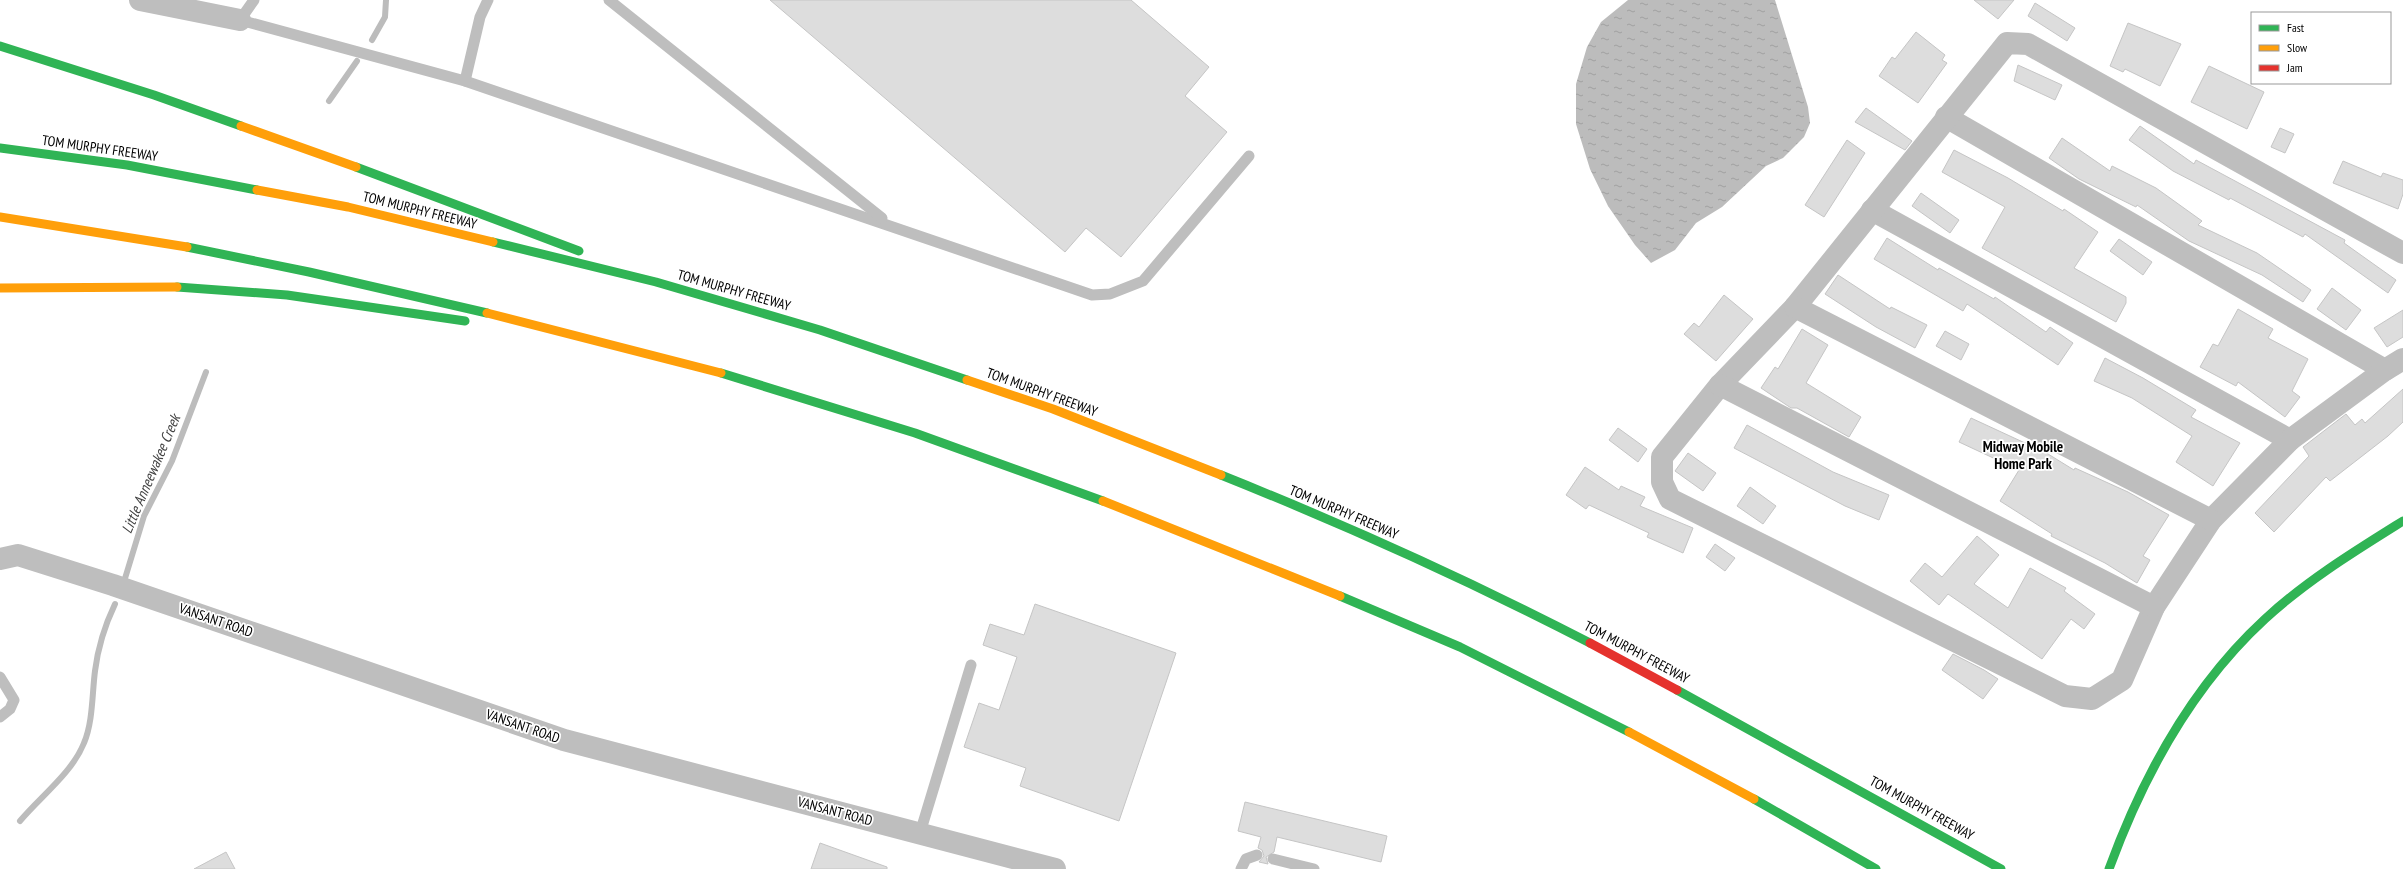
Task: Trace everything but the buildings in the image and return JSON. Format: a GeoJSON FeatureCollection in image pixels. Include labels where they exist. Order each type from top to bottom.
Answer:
{"type":"FeatureCollection","features":[{"type":"Feature","properties":{"kind":"main road"},"geometry":{"type":"LineString","coordinates":[[0,46],[123,85],[448,200],[656,282]]}},
{"type":"Feature","properties":{"kind":"main road","name":"TOM MURPHY FREEWAY"},"geometry":{"type":"LineString","coordinates":[[0,148],[127,165],[348,206],[656,282],[820,330],[1053,409],[1253,488],[1406,554],[1520,607],[1631,664],[2001,869]]}},
{"type":"Feature","properties":{"kind":"main road"},"geometry":{"type":"LineString","coordinates":[[0,218],[58,225],[222,253],[324,274],[611,343],[793,394],[956,447],[1122,507],[1456,645],[1671,754],[1876,869]]}},
{"type":"Feature","properties":{"kind":"main road"},"geometry":{"type":"LineString","coordinates":[[0,288],[148,286],[228,290],[360,305],[477,323]]}},
{"type":"Feature","properties":{"kind":"main road"},"geometry":{"type":"LineString","coordinates":[[493,325],[611,343]]}},
{"type":"Feature","properties":{"kind":"main road"},"geometry":{"type":"LineString","coordinates":[[2110,866],[2132,814],[2158,761],[2181,722],[2227,658],[2281,606],[2356,550],[2403,521]]}},
{"type":"Feature","properties":{"kind":"street"},"geometry":{"type":"LineString","coordinates":[[140,0],[192,5],[240,20]]}},
{"type":"Feature","properties":{"kind":"street"},"geometry":{"type":"LineString","coordinates":[[1946,117],[2394,364],[2290,440],[2211,520],[2154,607],[2122,680],[2092,699],[2064,696],[1670,499],[1662,482],[1662,457],[1720,385],[1795,307],[1946,117],[2007,43],[2028,44],[2403,253]]}},
{"type":"Feature","properties":{"kind":"street"},"geometry":{"type":"LineString","coordinates":[[1872,210],[2290,440]]}},
{"type":"Feature","properties":{"kind":"street"},"geometry":{"type":"LineString","coordinates":[[1795,307],[2211,520]]}},
{"type":"Feature","properties":{"kind":"street"},"geometry":{"type":"LineString","coordinates":[[1720,385],[2154,607]]}},
{"type":"Feature","properties":{"kind":"street","name":"VANSANT ROAD"},"geometry":{"type":"LineString","coordinates":[[0,559],[18,555],[106,582],[564,740],[1055,869]]}},
{"type":"Feature","properties":{"kind":"lane"},"geometry":{"type":"LineString","coordinates":[[254,0],[240,20],[465,81],[889,224],[1092,295],[1110,294],[1143,281],[1249,156]]}},
{"type":"Feature","properties":{"kind":"lane"},"geometry":{"type":"LineString","coordinates":[[465,81],[480,17],[488,0]]}},
{"type":"Feature","properties":{"kind":"lane"},"geometry":{"type":"LineString","coordinates":[[609,0],[889,224]]}},
{"type":"Feature","properties":{"kind":"lane"},"geometry":{"type":"LineString","coordinates":[[920,834],[971,665]]}},
{"type":"Feature","properties":{"kind":"lane"},"geometry":{"type":"LineString","coordinates":[[0,677],[14,700],[10,709],[0,717]]}},
{"type":"Feature","properties":{"kind":"lane"},"geometry":{"type":"LineString","coordinates":[[1243,864],[1257,855]]}},
{"type":"Feature","properties":{"kind":"lane"},"geometry":{"type":"LineString","coordinates":[[1273,859],[1289,866],[1314,869]]}},
{"type":"Feature","properties":{"kind":"water"},"geometry":{"type":"Polygon","coordinates":[[[1628,0],[1775,0],[1808,107],[1810,123],[1804,137],[1783,158],[1766,166],[1722,207],[1696,223],[1675,250],[1651,263],[1635,245],[1608,206],[1590,169],[1576,124],[1576,84],[1587,47],[1601,22],[1628,0]]]}},
{"type":"Feature","properties":{"kind":"waterway","name":"Little Anneewakee Creek"},"geometry":{"type":"LineString","coordinates":[[372,40],[385,17],[386,0]]}},
{"type":"Feature","properties":{"kind":"waterway","name":"Little Anneewakee Creek"},"geometry":{"type":"LineString","coordinates":[[329,101],[357,61]]}},
{"type":"Feature","properties":{"kind":"waterway","name":"Little Anneewakee Creek"},"geometry":{"type":"LineString","coordinates":[[123,585],[144,516],[172,461],[206,372]]}},
{"type":"Feature","properties":{"kind":"waterway","name":"Little Anneewakee Creek"},"geometry":{"type":"LineString","coordinates":[[20,821],[64,774],[79,754],[84,743],[91,717],[98,653],[105,628],[115,604]]}},
{"type":"Feature","properties":{"kind":"traffic: fast"},"geometry":{"type":"LineString","coordinates":[[0,46],[154,95],[241,126]]}},
{"type":"Feature","properties":{"kind":"traffic: fast"},"geometry":{"type":"LineString","coordinates":[[0,148],[127,165],[257,190]]}},
{"type":"Feature","properties":{"kind":"traffic: fast"},"geometry":{"type":"LineString","coordinates":[[356,167],[579,251]]}},
{"type":"Feature","properties":{"kind":"traffic: fast"},"geometry":{"type":"LineString","coordinates":[[493,242],[656,282],[820,330],[967,380]]}},
{"type":"Feature","properties":{"kind":"traffic: fast"},"geometry":{"type":"LineString","coordinates":[[187,247],[309,272],[487,313]]}},
{"type":"Feature","properties":{"kind":"traffic: fast"},"geometry":{"type":"LineString","coordinates":[[177,287],[287,295],[465,321]]}},
{"type":"Feature","properties":{"kind":"traffic: fast"},"geometry":{"type":"LineString","coordinates":[[721,373],[915,433],[1103,501]]}},
{"type":"Feature","properties":{"kind":"traffic: fast"},"geometry":{"type":"LineString","coordinates":[[1221,475],[1407,554],[1590,643]]}},
{"type":"Feature","properties":{"kind":"traffic: fast"},"geometry":{"type":"LineString","coordinates":[[2109,869],[2137,800],[2172,735],[2192,703],[2238,645],[2281,605],[2314,579],[2403,521]]}},
{"type":"Feature","properties":{"kind":"traffic: fast"},"geometry":{"type":"LineString","coordinates":[[1340,596],[1460,647],[1629,732]]}},
{"type":"Feature","properties":{"kind":"traffic: fast"},"geometry":{"type":"LineString","coordinates":[[1677,690],[2001,869]]}},
{"type":"Feature","properties":{"kind":"traffic: fast"},"geometry":{"type":"LineString","coordinates":[[1754,799],[1876,869]]}},
{"type":"Feature","properties":{"kind":"traffic: slow"},"geometry":{"type":"LineString","coordinates":[[241,126],[356,167]]}},
{"type":"Feature","properties":{"kind":"traffic: slow"},"geometry":{"type":"LineString","coordinates":[[257,190],[348,207],[493,242]]}},
{"type":"Feature","properties":{"kind":"traffic: slow"},"geometry":{"type":"LineString","coordinates":[[0,217],[187,247]]}},
{"type":"Feature","properties":{"kind":"traffic: slow"},"geometry":{"type":"LineString","coordinates":[[0,288],[177,287]]}},
{"type":"Feature","properties":{"kind":"traffic: slow"},"geometry":{"type":"LineString","coordinates":[[487,313],[721,373]]}},
{"type":"Feature","properties":{"kind":"traffic: slow"},"geometry":{"type":"LineString","coordinates":[[967,380],[1053,409],[1221,475]]}},
{"type":"Feature","properties":{"kind":"traffic: slow"},"geometry":{"type":"LineString","coordinates":[[1103,501],[1340,596]]}},
{"type":"Feature","properties":{"kind":"traffic: slow"},"geometry":{"type":"LineString","coordinates":[[1629,732],[1754,799]]}},
{"type":"Feature","properties":{"kind":"traffic: jam"},"geometry":{"type":"LineString","coordinates":[[1590,643],[1677,690]]}},
{"type":"Feature","properties":{"kind":"district","name":"Midway Mobile Home Park"},"geometry":{"type":"Point","coordinates":[2023,456]}}]}
